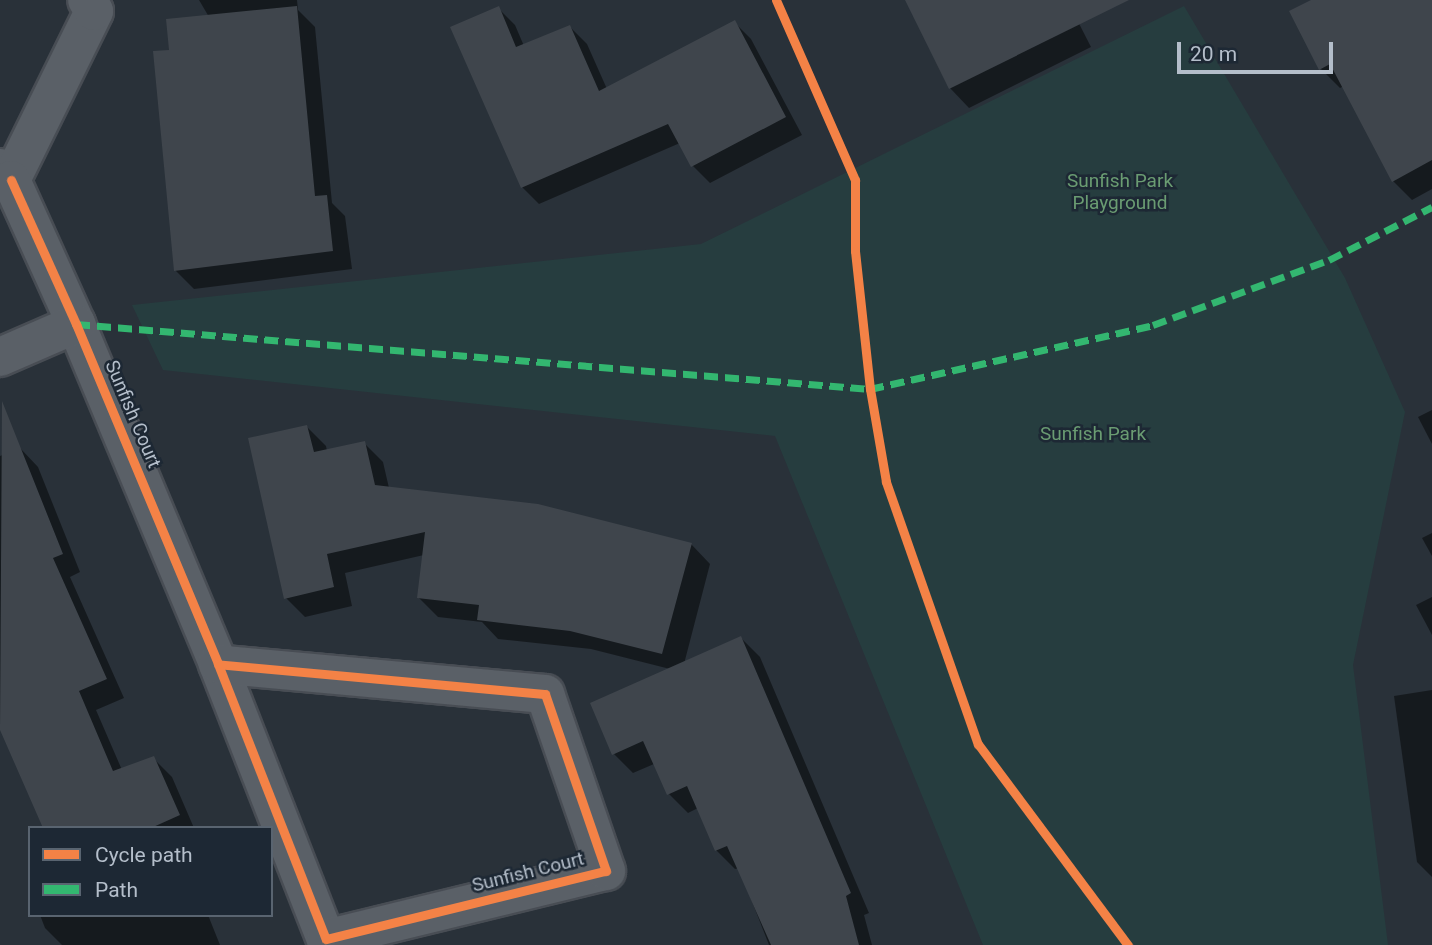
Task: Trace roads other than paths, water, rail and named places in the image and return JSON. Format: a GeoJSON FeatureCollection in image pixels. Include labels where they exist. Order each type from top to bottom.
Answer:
{"type":"FeatureCollection","features":[{"type":"Feature","properties":{"kind":"street","name":"Sunfish Court"},"geometry":{"type":"LineString","coordinates":[[87,0],[94,11],[5,174],[76,324],[218,664],[326,939],[606,871],[545,694],[218,664]]}},
{"type":"Feature","properties":{"kind":"street"},"geometry":{"type":"LineString","coordinates":[[0,357],[76,324]]}},
{"type":"Feature","properties":{"kind":"park label","name":"Sunfish Park Playground"},"geometry":{"type":"Point","coordinates":[1120,192]}},
{"type":"Feature","properties":{"kind":"park label","name":"Sunfish Park"},"geometry":{"type":"Point","coordinates":[1093,434]}}]}
